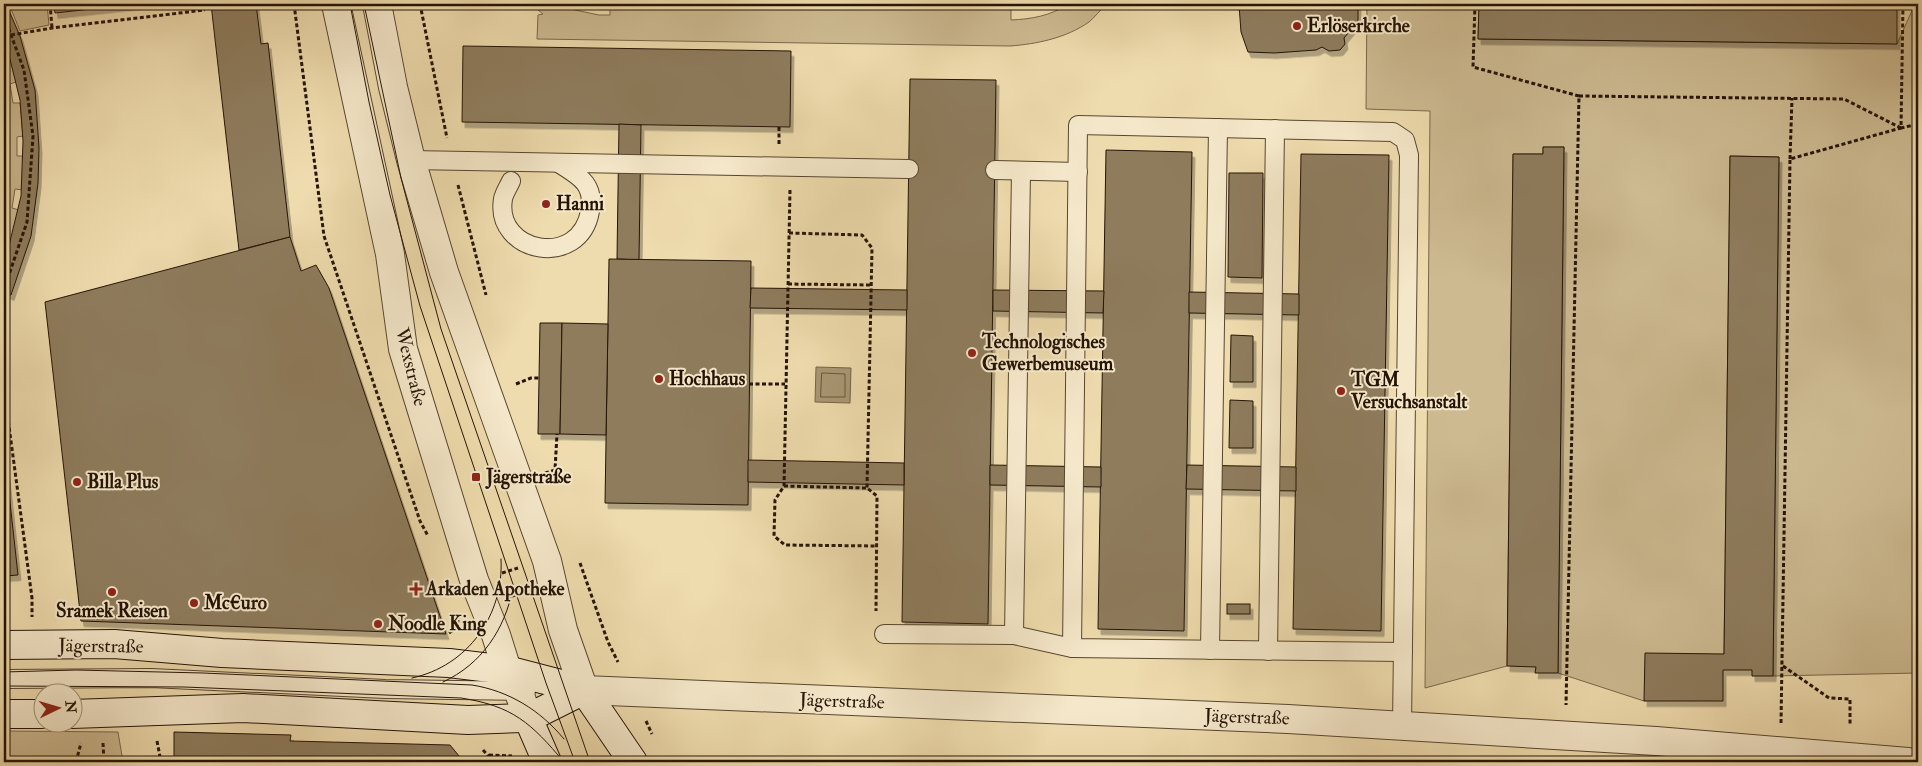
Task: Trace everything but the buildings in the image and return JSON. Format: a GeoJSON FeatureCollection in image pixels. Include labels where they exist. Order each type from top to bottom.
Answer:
{"type":"FeatureCollection","features":[{"type":"Feature","properties":{"kind":"street","name":"Wexstraße"},"geometry":{"type":"LineString","coordinates":[[336,4],[390,254],[403,349],[474,580],[512,680],[547,762]]}},
{"type":"Feature","properties":{"kind":"street"},"geometry":{"type":"LineString","coordinates":[[377,4],[393,86],[411,160],[444,272],[546,561],[563,630],[584,690],[633,762]]}},
{"type":"Feature","properties":{"kind":"street","name":"Jägerstraße"},"geometry":{"type":"LineString","coordinates":[[4,645],[114,644],[294,657],[449,663],[512,680],[584,690],[1278,718],[1565,736],[1908,762]]}},
{"type":"Feature","properties":{"kind":"street","name":"Jägerstraße"},"geometry":{"type":"LineString","coordinates":[[82,714],[243,708],[468,720],[528,718],[584,690]]}},
{"type":"Feature","properties":{"kind":"street"},"geometry":{"type":"LineString","coordinates":[[4,714],[32,714]]}},
{"type":"Feature","properties":{"kind":"lane"},"geometry":{"type":"LineString","coordinates":[[1072,648],[1078,125],[1393,132],[1405,140],[1409,154],[1402,726]]}},
{"type":"Feature","properties":{"kind":"lane"},"geometry":{"type":"LineString","coordinates":[[1210,650],[1218,128]]}},
{"type":"Feature","properties":{"kind":"lane"},"geometry":{"type":"LineString","coordinates":[[1268,650],[1275,129]]}},
{"type":"Feature","properties":{"kind":"lane"},"geometry":{"type":"LineString","coordinates":[[411,160],[909,169]]}},
{"type":"Feature","properties":{"kind":"lane"},"geometry":{"type":"LineString","coordinates":[[511,181],[503,197],[503,217],[512,233],[524,243],[540,248],[556,247],[570,243],[581,233],[588,222],[591,206],[590,192],[581,177],[559,164]]}},
{"type":"Feature","properties":{"kind":"lane"},"geometry":{"type":"LineString","coordinates":[[995,170],[1078,172]]}},
{"type":"Feature","properties":{"kind":"lane"},"geometry":{"type":"LineString","coordinates":[[1014,635],[1020,171]]}},
{"type":"Feature","properties":{"kind":"lane"},"geometry":{"type":"LineString","coordinates":[[880,626],[1014,635],[1072,648],[1403,652]]}},
{"type":"Feature","properties":{"kind":"lane","name":"Jägerstraße"},"geometry":{"type":"LineString","coordinates":[[4,679],[152,678],[385,689],[458,690]]}},
{"type":"Feature","properties":{"kind":"lane"},"geometry":{"type":"LineString","coordinates":[[458,690],[512,680]]}},
{"type":"Feature","properties":{"kind":"lane"},"geometry":{"type":"LineString","coordinates":[[458,690],[483,694],[506,702],[520,710],[528,718]]}},
{"type":"Feature","properties":{"kind":"path"},"geometry":{"type":"LineString","coordinates":[[50,4],[52,28]]}},
{"type":"Feature","properties":{"kind":"path"},"geometry":{"type":"LineString","coordinates":[[294,4],[324,236],[420,521],[429,538]]}},
{"type":"Feature","properties":{"kind":"path"},"geometry":{"type":"LineString","coordinates":[[420,4],[452,162],[487,300]]}},
{"type":"Feature","properties":{"kind":"path"},"geometry":{"type":"LineString","coordinates":[[1475,4],[1473,67],[1579,96],[1844,99],[1901,128]]}},
{"type":"Feature","properties":{"kind":"path"},"geometry":{"type":"LineString","coordinates":[[1901,128],[1903,4]]}},
{"type":"Feature","properties":{"kind":"path"},"geometry":{"type":"LineString","coordinates":[[11,35],[52,28],[205,10]]}},
{"type":"Feature","properties":{"kind":"path"},"geometry":{"type":"LineString","coordinates":[[4,16],[24,70],[33,136],[27,222],[4,289]]}},
{"type":"Feature","properties":{"kind":"path"},"geometry":{"type":"LineString","coordinates":[[1565,736],[1579,96]]}},
{"type":"Feature","properties":{"kind":"path"},"geometry":{"type":"LineString","coordinates":[[1781,752],[1792,98]]}},
{"type":"Feature","properties":{"kind":"path"},"geometry":{"type":"LineString","coordinates":[[1790,159],[1918,124]]}},
{"type":"Feature","properties":{"kind":"path"},"geometry":{"type":"LineString","coordinates":[[791,167],[784,486],[775,500],[774,536],[785,545],[877,546]]}},
{"type":"Feature","properties":{"kind":"path"},"geometry":{"type":"LineString","coordinates":[[789,234],[862,235],[872,248],[868,488]]}},
{"type":"Feature","properties":{"kind":"path"},"geometry":{"type":"LineString","coordinates":[[788,284],[871,285]]}},
{"type":"Feature","properties":{"kind":"path"},"geometry":{"type":"LineString","coordinates":[[511,377],[513,386],[531,378],[539,378]]}},
{"type":"Feature","properties":{"kind":"path"},"geometry":{"type":"LineString","coordinates":[[749,384],[786,384]]}},
{"type":"Feature","properties":{"kind":"path"},"geometry":{"type":"LineString","coordinates":[[4,389],[32,598],[32,617]]}},
{"type":"Feature","properties":{"kind":"path"},"geometry":{"type":"LineString","coordinates":[[555,470],[557,434]]}},
{"type":"Feature","properties":{"kind":"path"},"geometry":{"type":"LineString","coordinates":[[784,486],[868,488],[877,496],[880,626]]}},
{"type":"Feature","properties":{"kind":"path"},"geometry":{"type":"LineString","coordinates":[[580,562],[608,642],[653,736]]}},
{"type":"Feature","properties":{"kind":"path"},"geometry":{"type":"LineString","coordinates":[[494,575],[522,567]]}},
{"type":"Feature","properties":{"kind":"path"},"geometry":{"type":"LineString","coordinates":[[482,601],[512,596],[552,585]]}},
{"type":"Feature","properties":{"kind":"path"},"geometry":{"type":"LineString","coordinates":[[1782,665],[1829,698],[1850,699],[1850,726]]}},
{"type":"Feature","properties":{"kind":"path"},"geometry":{"type":"LineString","coordinates":[[156,736],[161,762]]}},
{"type":"Feature","properties":{"kind":"shaded area"},"geometry":{"type":"Polygon","coordinates":[[[9,4],[47,4],[49,25],[20,31],[9,4]]]}},
{"type":"Feature","properties":{"kind":"shaded area"},"geometry":{"type":"Polygon","coordinates":[[[531,4],[563,4],[575,10],[599,15],[610,15],[610,4],[1011,4],[1011,20],[1040,16],[1054,12],[1067,5],[1033,4],[1125,5],[1106,5],[1089,22],[1061,36],[1041,42],[1010,46],[537,39],[538,15],[543,14],[531,4]]]}},
{"type":"Feature","properties":{"kind":"shaded area"},"geometry":{"type":"Polygon","coordinates":[[[1367,4],[1479,4],[1478,39],[1897,44],[1915,4],[1918,4],[1918,673],[1773,676],[1779,157],[1730,156],[1724,654],[1644,701],[1558,673],[1564,147],[1543,147],[1543,154],[1513,154],[1507,666],[1425,688],[1430,111],[1366,109],[1367,4]]]}},
{"type":"Feature","properties":{"kind":"shaded area"},"geometry":{"type":"Polygon","coordinates":[[[8,50],[16,82],[10,84],[13,103],[20,103],[23,136],[17,137],[17,156],[24,156],[23,190],[15,189],[12,208],[19,210],[12,243],[5,242],[4,245],[4,51],[8,50]]]}},
{"type":"Feature","properties":{"kind":"shaded area"},"geometry":{"type":"Polygon","coordinates":[[[4,731],[32,731],[32,734],[118,732],[123,762],[4,762],[4,731]]]}},
{"type":"Feature","properties":{"kind":"water"},"geometry":{"type":"Polygon","coordinates":[[[816,367],[851,368],[850,403],[815,402],[816,367]]]}},
{"type":"Feature","properties":{"kind":"tram line"},"geometry":{"type":"LineString","coordinates":[[350,4],[390,195],[420,306],[546,683],[575,762]]}},
{"type":"Feature","properties":{"kind":"tram line"},"geometry":{"type":"LineString","coordinates":[[364,4],[401,178],[441,329],[590,762]]}},
{"type":"Feature","properties":{"kind":"tram line"},"geometry":{"type":"LineString","coordinates":[[412,678],[432,672],[450,662],[466,650],[479,635],[489,618],[496,600],[500,580],[501,559]]}},
{"type":"Feature","properties":{"kind":"tram line"},"geometry":{"type":"LineString","coordinates":[[443,682],[469,665],[490,644],[504,617],[513,588]]}},
{"type":"Feature","properties":{"kind":"tram line"},"geometry":{"type":"LineString","coordinates":[[4,672],[76,670],[203,673],[472,685],[499,692],[523,703],[545,719],[564,739]]}},
{"type":"Feature","properties":{"kind":"tram line"},"geometry":{"type":"LineString","coordinates":[[4,686],[184,687],[461,698],[494,706],[520,718],[564,762]]}},
{"type":"Feature","properties":{"kind":"place","name":"Erlöserkirche"},"geometry":{"type":"Point","coordinates":[1297,26]}},
{"type":"Feature","properties":{"kind":"place","name":"Hanni"},"geometry":{"type":"Point","coordinates":[546,204]}},
{"type":"Feature","properties":{"kind":"place","name":"Technologisches Gewerbemuseum"},"geometry":{"type":"Point","coordinates":[972,353]}},
{"type":"Feature","properties":{"kind":"place","name":"Hochhaus"},"geometry":{"type":"Point","coordinates":[659,379]}},
{"type":"Feature","properties":{"kind":"place","name":"TGM Versuchsanstalt"},"geometry":{"type":"Point","coordinates":[1341,391]}},
{"type":"Feature","properties":{"kind":"place","name":"Jägerstraße"},"geometry":{"type":"Point","coordinates":[476,477]}},
{"type":"Feature","properties":{"kind":"place","name":"Billa Plus"},"geometry":{"type":"Point","coordinates":[77,482]}},
{"type":"Feature","properties":{"kind":"place","name":"Arkaden Apotheke"},"geometry":{"type":"Point","coordinates":[416,589]}},
{"type":"Feature","properties":{"kind":"place","name":"Sramek Reisen"},"geometry":{"type":"Point","coordinates":[112,592]}},
{"type":"Feature","properties":{"kind":"place","name":"Mc€uro"},"geometry":{"type":"Point","coordinates":[194,603]}},
{"type":"Feature","properties":{"kind":"place","name":"Noodle King"},"geometry":{"type":"Point","coordinates":[378,624]}}]}
